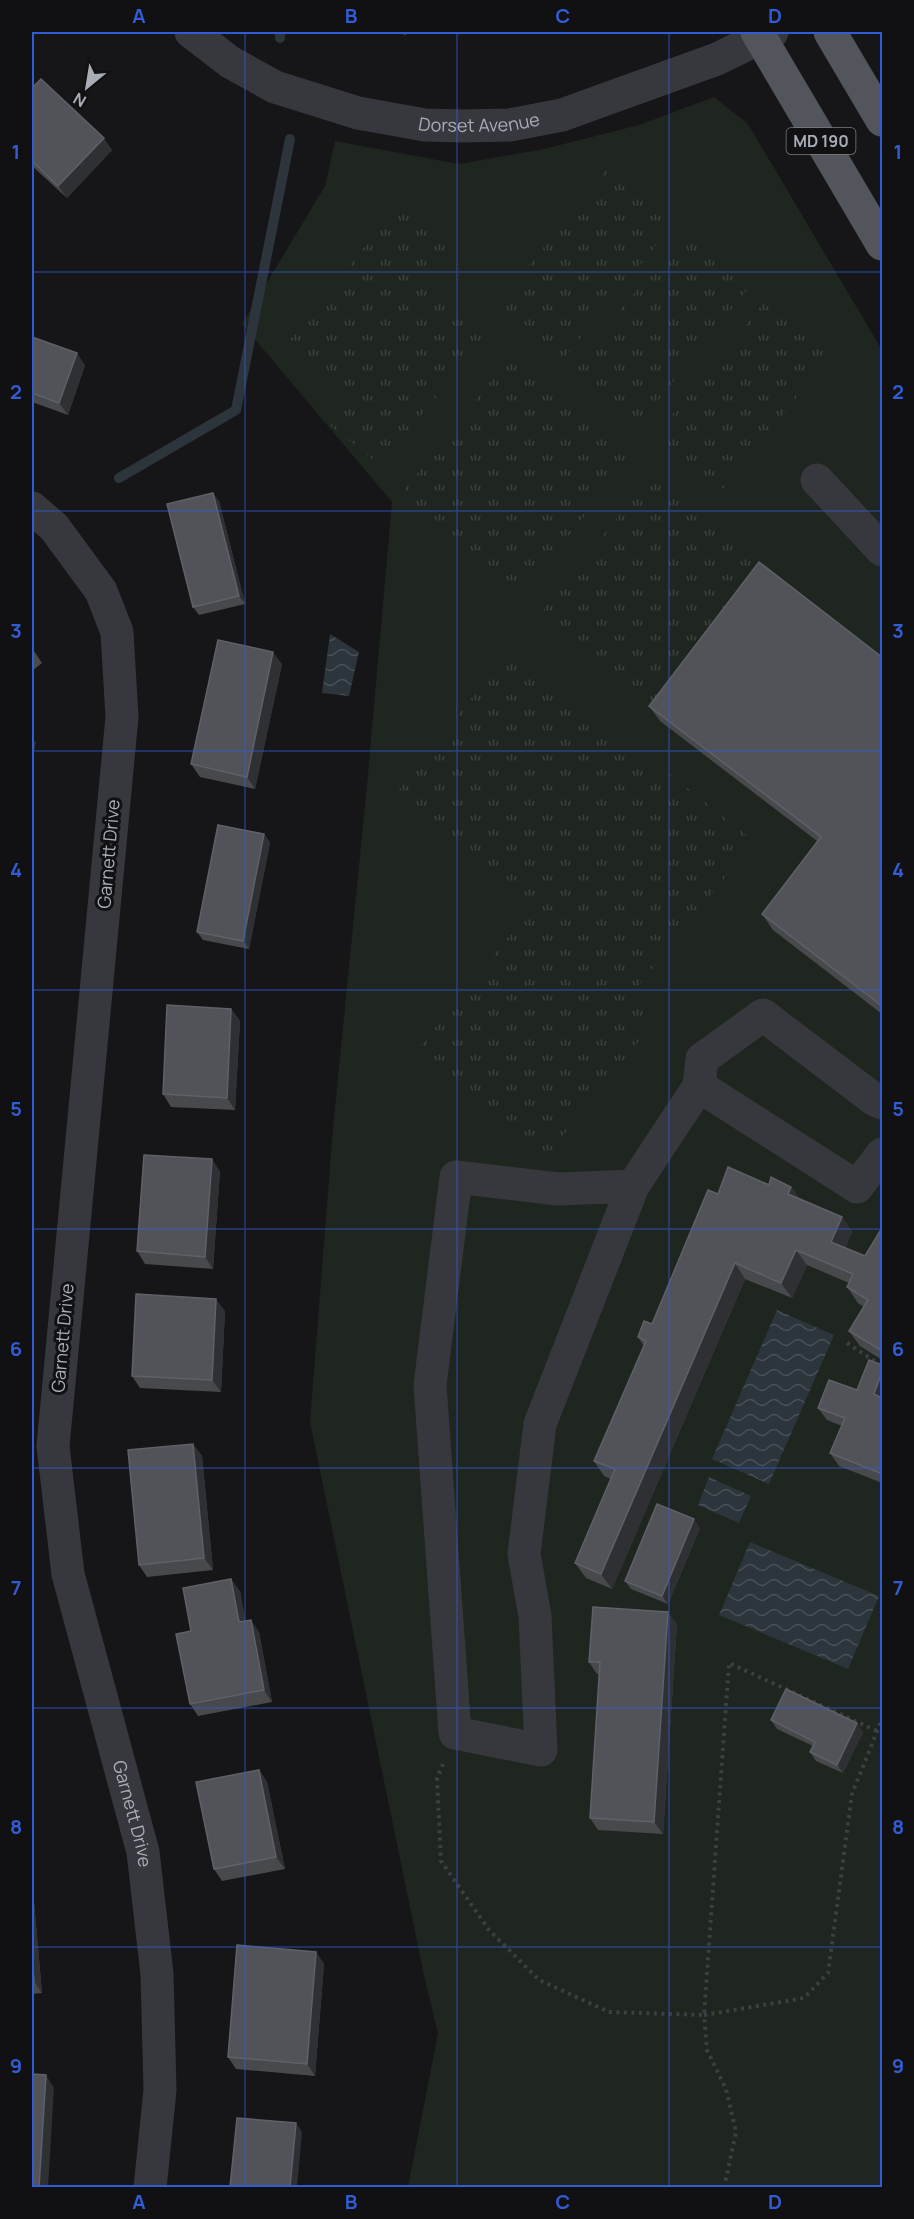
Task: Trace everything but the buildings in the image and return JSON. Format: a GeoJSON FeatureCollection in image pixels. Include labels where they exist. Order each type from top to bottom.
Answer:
{"type":"FeatureCollection","features":[{"type":"Feature","properties":{"kind":"main road"},"geometry":{"type":"LineString","coordinates":[[830,32],[882,120]]}},
{"type":"Feature","properties":{"kind":"main road","name":"MD 190"},"geometry":{"type":"LineString","coordinates":[[763,34],[882,244]]}},
{"type":"Feature","properties":{"kind":"street","name":"Dorset Avenue"},"geometry":{"type":"LineString","coordinates":[[191,32],[230,62],[275,87],[358,113],[425,124],[462,126],[510,125],[562,115],[717,59],[763,34]]}},
{"type":"Feature","properties":{"kind":"street"},"geometry":{"type":"LineString","coordinates":[[817,480],[882,550]]}},
{"type":"Feature","properties":{"kind":"street","name":"Garnett Drive"},"geometry":{"type":"LineString","coordinates":[[32,508],[54,527],[101,591],[117,632],[122,717],[52,1446],[68,1574],[143,1852],[157,1974],[160,2090],[150,2187]]}},
{"type":"Feature","properties":{"kind":"street"},"geometry":{"type":"LineString","coordinates":[[633,1186],[558,1189],[456,1177],[430,1384],[455,1733],[541,1750],[535,1616],[524,1554],[540,1424],[633,1186],[699,1086],[702,1059],[763,1015],[882,1103]]}},
{"type":"Feature","properties":{"kind":"street"},"geometry":{"type":"LineString","coordinates":[[699,1086],[857,1187],[882,1154]]}},
{"type":"Feature","properties":{"kind":"path"},"geometry":{"type":"LineString","coordinates":[[847,1343],[882,1366]]}},
{"type":"Feature","properties":{"kind":"path"},"geometry":{"type":"LineString","coordinates":[[724,2187],[735,2132],[726,2089],[707,2050],[704,2015],[729,1663],[877,1731]]}},
{"type":"Feature","properties":{"kind":"path"},"geometry":{"type":"LineString","coordinates":[[455,1733],[437,1778],[441,1861],[489,1930],[539,1980],[609,2012],[704,2015],[804,1998],[828,1973],[852,1794],[882,1719]]}},
{"type":"Feature","properties":{"kind":"green space"},"geometry":{"type":"Polygon","coordinates":[[[714,97],[748,124],[882,350],[882,2187],[408,2187],[438,2033],[425,1980],[310,1422],[333,1128],[392,502],[242,324],[325,186],[335,141],[459,164],[544,149],[639,125],[714,97]]]}},
{"type":"Feature","properties":{"kind":"green space"},"geometry":{"type":"Polygon","coordinates":[[[610,165],[677,219],[563,360],[496,306],[610,165]]]}},
{"type":"Feature","properties":{"kind":"green space"},"geometry":{"type":"Polygon","coordinates":[[[401,201],[457,245],[427,283],[489,331],[381,466],[322,419],[342,392],[285,346],[401,201]]]}},
{"type":"Feature","properties":{"kind":"green space"},"geometry":{"type":"Polygon","coordinates":[[[687,228],[753,282],[640,423],[573,369],[687,228]]]}},
{"type":"Feature","properties":{"kind":"green space"},"geometry":{"type":"Polygon","coordinates":[[[770,295],[836,349],[722,490],[655,436],[770,295]]]}},
{"type":"Feature","properties":{"kind":"green space"},"geometry":{"type":"Polygon","coordinates":[[[508,359],[632,456],[516,602],[393,504],[508,359]]]}},
{"type":"Feature","properties":{"kind":"green space"},"geometry":{"type":"Polygon","coordinates":[[[653,473],[774,569],[658,715],[537,618],[653,473]]]}},
{"type":"Feature","properties":{"kind":"green space"},"geometry":{"type":"Polygon","coordinates":[[[511,648],[754,841],[637,988],[664,1010],[545,1158],[414,1054],[533,906],[394,796],[511,648]]]}},
{"type":"Feature","properties":{"kind":"water"},"geometry":{"type":"Polygon","coordinates":[[[330,634],[359,652],[349,696],[322,693],[330,634]]]}},
{"type":"Feature","properties":{"kind":"water"},"geometry":{"type":"Polygon","coordinates":[[[777,1310],[834,1335],[769,1484],[712,1459],[777,1310]]]}},
{"type":"Feature","properties":{"kind":"water"},"geometry":{"type":"Polygon","coordinates":[[[709,1477],[751,1496],[739,1523],[698,1505],[709,1477]]]}},
{"type":"Feature","properties":{"kind":"water"},"geometry":{"type":"Polygon","coordinates":[[[750,1542],[879,1596],[848,1669],[719,1615],[750,1542]]]}},
{"type":"Feature","properties":{"kind":"waterway"},"geometry":{"type":"LineString","coordinates":[[280,32],[280,38]]}},
{"type":"Feature","properties":{"kind":"waterway"},"geometry":{"type":"LineString","coordinates":[[119,478],[236,410],[290,139]]}}]}
